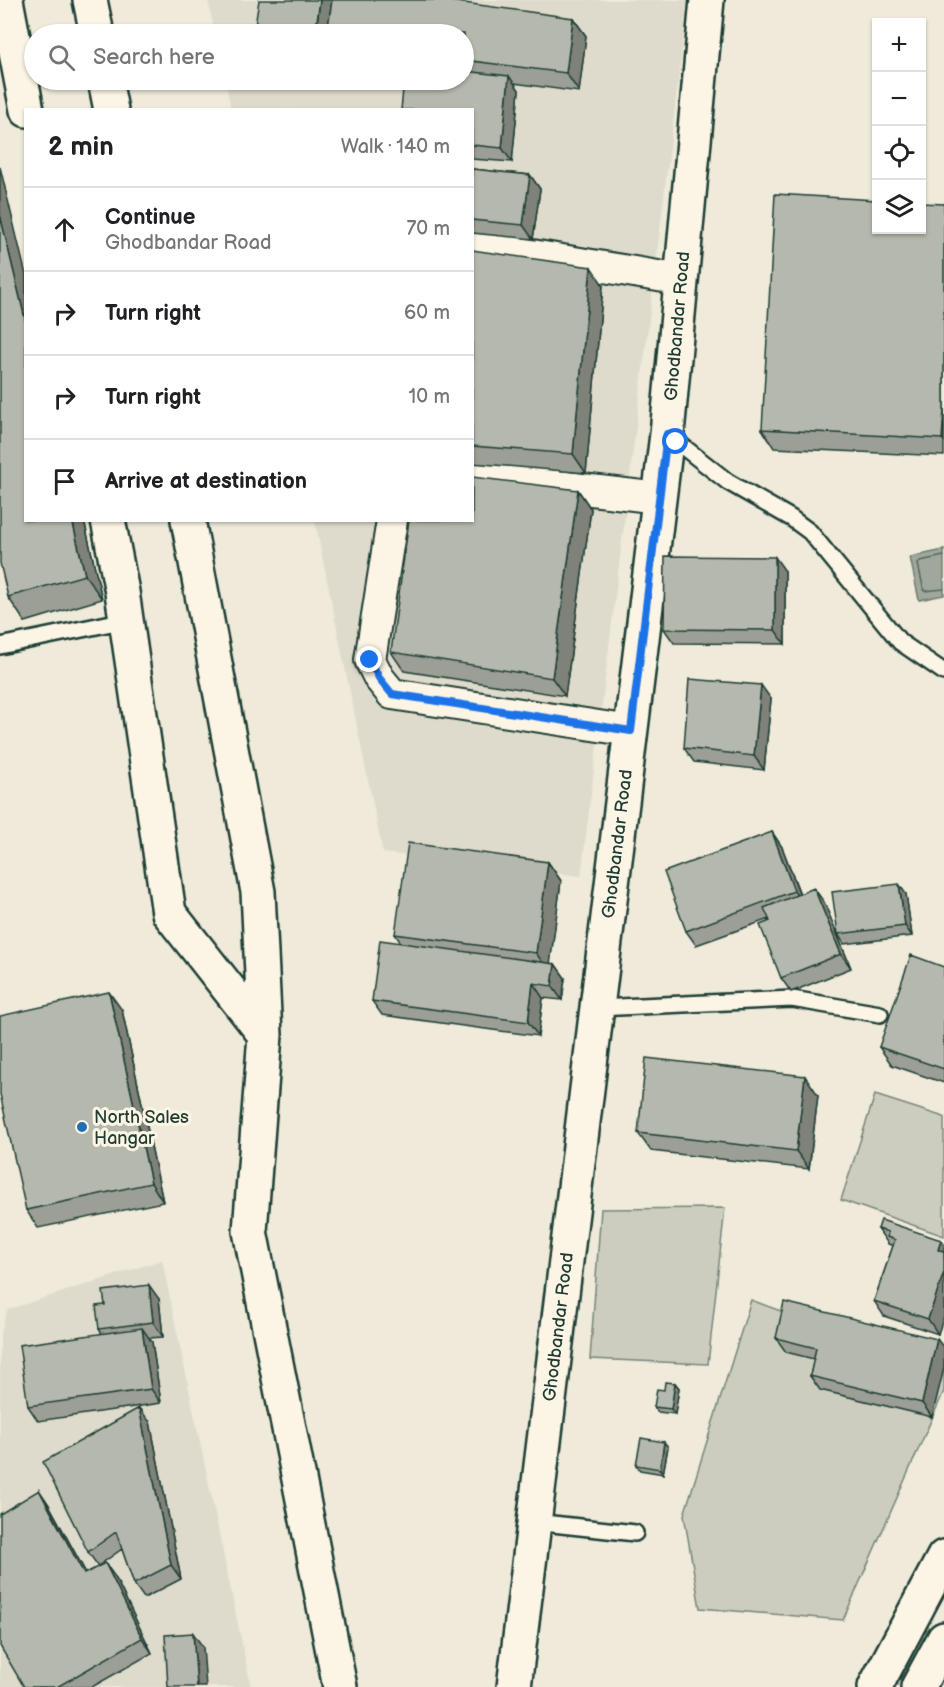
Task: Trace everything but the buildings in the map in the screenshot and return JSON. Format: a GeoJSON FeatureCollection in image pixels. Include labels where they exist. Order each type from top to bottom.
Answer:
{"type":"FeatureCollection","features":[{"type":"Feature","properties":{"kind":"main road"},"geometry":{"type":"LineString","coordinates":[[6,0],[27,108]]}},
{"type":"Feature","properties":{"kind":"main road"},"geometry":{"type":"LineString","coordinates":[[90,0],[95,24]]}},
{"type":"Feature","properties":{"kind":"main road","name":"Ghodbandar Road"},"geometry":{"type":"LineString","coordinates":[[514,1687],[667,434],[707,0]]}},
{"type":"Feature","properties":{"kind":"main road"},"geometry":{"type":"LineString","coordinates":[[107,90],[111,108]]}},
{"type":"Feature","properties":{"kind":"main road"},"geometry":{"type":"LineString","coordinates":[[108,522],[126,620],[169,913],[265,1035]]}},
{"type":"Feature","properties":{"kind":"main road"},"geometry":{"type":"LineString","coordinates":[[188,522],[258,892],[265,1035],[250,1231],[340,1687]]}},
{"type":"Feature","properties":{"kind":"main road"},"geometry":{"type":"LineString","coordinates":[[875,1687],[944,1557]]}},
{"type":"Feature","properties":{"kind":"main road"},"geometry":{"type":"LineString","coordinates":[[918,1687],[944,1639]]}},
{"type":"Feature","properties":{"kind":"street"},"geometry":{"type":"LineString","coordinates":[[474,245],[682,280]]}},
{"type":"Feature","properties":{"kind":"street"},"geometry":{"type":"LineString","coordinates":[[474,476],[659,498]]}},
{"type":"Feature","properties":{"kind":"street"},"geometry":{"type":"LineString","coordinates":[[392,522],[370,660],[379,678],[392,694],[631,731]]}},
{"type":"Feature","properties":{"kind":"lane"},"geometry":{"type":"LineString","coordinates":[[667,434],[728,482],[810,532],[900,642],[944,672]]}},
{"type":"Feature","properties":{"kind":"lane"},"geometry":{"type":"LineString","coordinates":[[0,646],[126,620]]}},
{"type":"Feature","properties":{"kind":"lane"},"geometry":{"type":"LineString","coordinates":[[597,1008],[792,999],[880,1014]]}},
{"type":"Feature","properties":{"kind":"lane"},"geometry":{"type":"LineString","coordinates":[[534,1522],[635,1533]]}},
{"type":"Feature","properties":{"kind":"shaded area"},"geometry":{"type":"Polygon","coordinates":[[[208,0],[688,0],[581,876],[383,853],[315,522],[474,522],[474,108],[231,108],[227,90],[474,90],[474,24],[213,24],[208,0]]]}},
{"type":"Feature","properties":{"kind":"shaded area"},"geometry":{"type":"Polygon","coordinates":[[[875,1095],[944,1117],[944,1236],[841,1200],[875,1095]]]}},
{"type":"Feature","properties":{"kind":"shaded area"},"geometry":{"type":"Polygon","coordinates":[[[725,1208],[708,1364],[590,1359],[601,1209],[725,1208]]]}},
{"type":"Feature","properties":{"kind":"shaded area"},"geometry":{"type":"Polygon","coordinates":[[[162,1260],[251,1687],[0,1687],[0,1335],[7,1310],[162,1260]]]}},
{"type":"Feature","properties":{"kind":"shaded area"},"geometry":{"type":"Polygon","coordinates":[[[751,1300],[794,1316],[944,1361],[944,1391],[843,1620],[700,1608],[684,1515],[751,1300]]]}},
{"type":"Feature","properties":{"kind":"water"},"geometry":{"type":"Polygon","coordinates":[[[944,550],[944,595],[919,600],[910,557],[944,550]]]}},
{"type":"Feature","properties":{"kind":"place","name":"North Sales Hangar"},"geometry":{"type":"Point","coordinates":[82,1127]}},
{"type":"Feature","properties":{"kind":"route"},"geometry":{"type":"LineString","coordinates":[[370,660],[379,678],[392,694],[631,731],[667,434],[676,442]]}}]}
